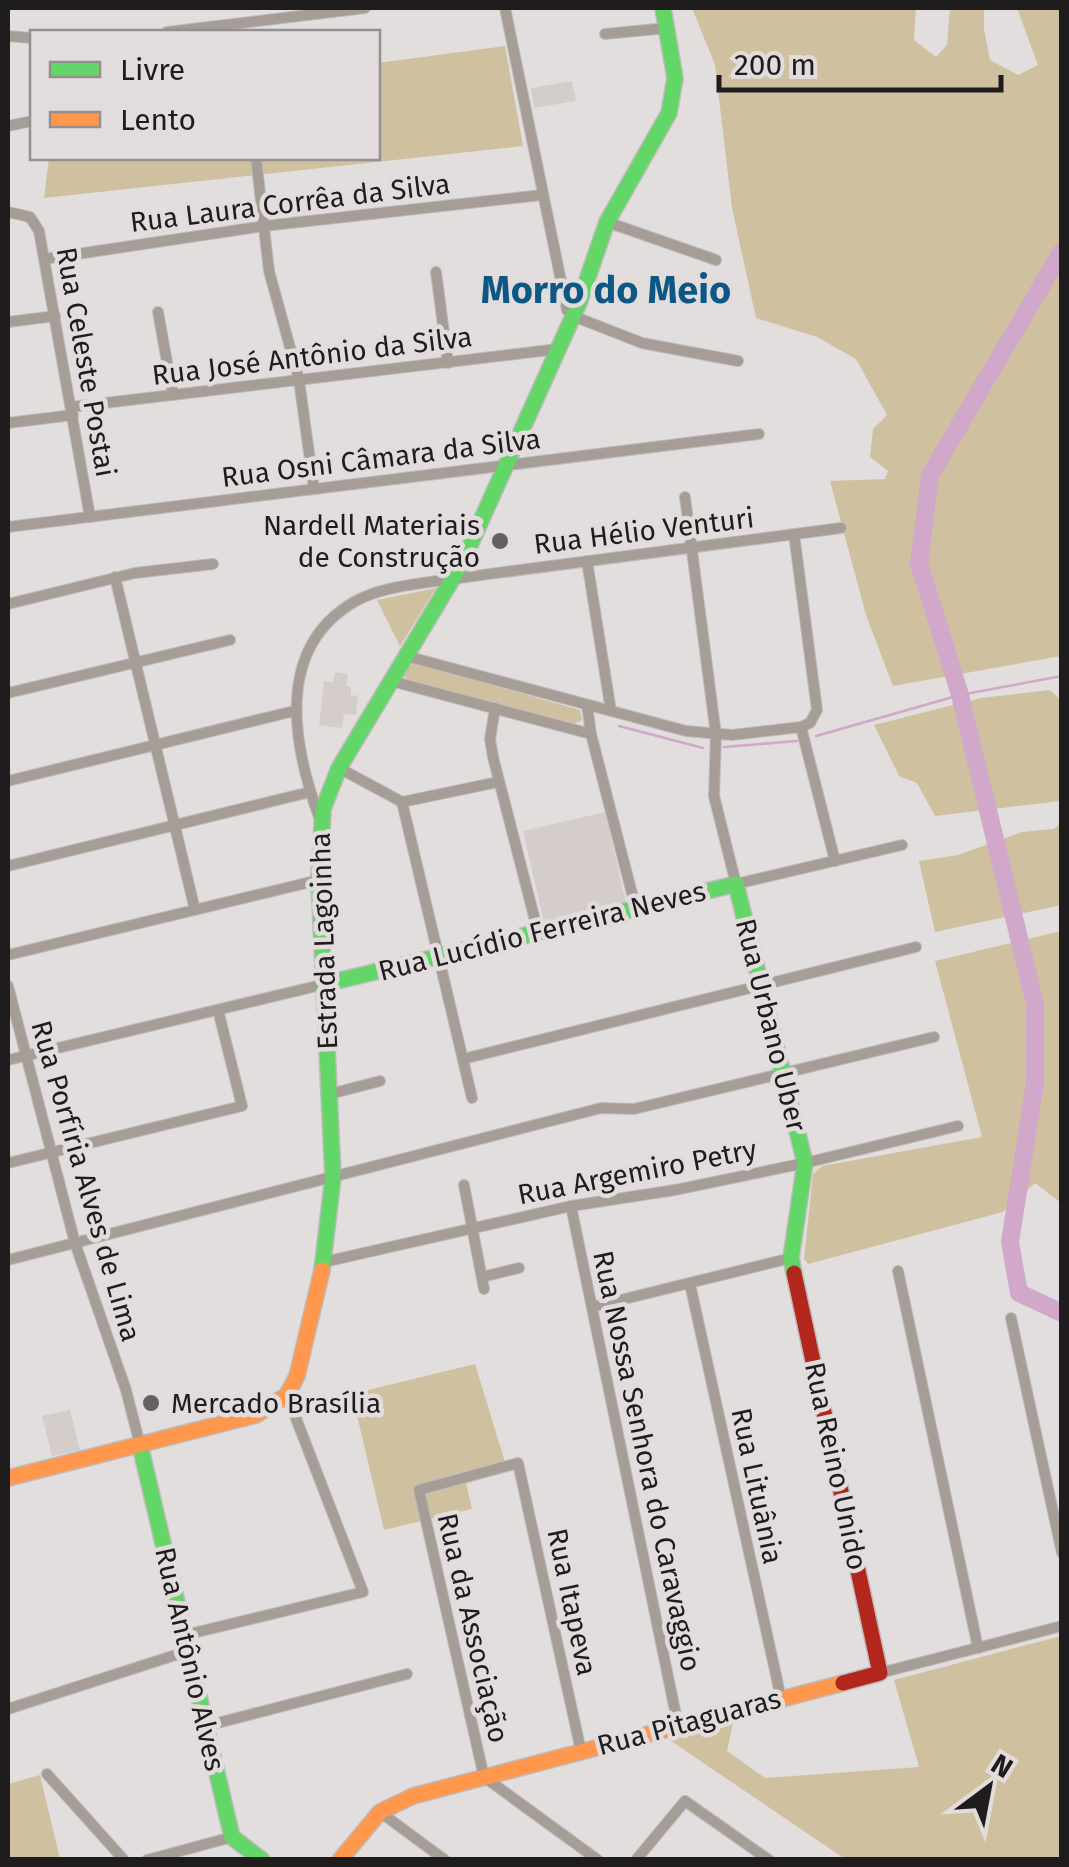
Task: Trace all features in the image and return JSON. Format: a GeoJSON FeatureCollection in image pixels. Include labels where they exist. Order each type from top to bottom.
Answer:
{"type":"FeatureCollection","features":[{"type":"Feature","properties":{"kind":"street"},"geometry":{"type":"LineString","coordinates":[[233,29],[365,8]]}},
{"type":"Feature","properties":{"kind":"street"},"geometry":{"type":"LineString","coordinates":[[505,8],[564,304],[573,316],[642,343],[738,362]]}},
{"type":"Feature","properties":{"kind":"street"},"geometry":{"type":"LineString","coordinates":[[319,817],[325,794],[339,768],[452,579],[573,316],[607,222],[669,113],[675,78],[663,8]]}},
{"type":"Feature","properties":{"kind":"street"},"geometry":{"type":"LineString","coordinates":[[606,34],[667,28]]}},
{"type":"Feature","properties":{"kind":"street"},"geometry":{"type":"LineString","coordinates":[[256,160],[272,286],[299,380],[314,489]]}},
{"type":"Feature","properties":{"kind":"street","name":"Rua Laura Corrêa da Silva"},"geometry":{"type":"LineString","coordinates":[[44,259],[264,226],[542,195]]}},
{"type":"Feature","properties":{"kind":"street","name":"Rua Celeste Postai"},"geometry":{"type":"LineString","coordinates":[[8,212],[30,217],[39,230],[90,517]]}},
{"type":"Feature","properties":{"kind":"street"},"geometry":{"type":"LineString","coordinates":[[607,222],[716,260]]}},
{"type":"Feature","properties":{"kind":"street"},"geometry":{"type":"LineString","coordinates":[[436,272],[448,362]]}},
{"type":"Feature","properties":{"kind":"street"},"geometry":{"type":"LineString","coordinates":[[158,312],[173,395]]}},
{"type":"Feature","properties":{"kind":"street"},"geometry":{"type":"LineString","coordinates":[[8,322],[54,316]]}},
{"type":"Feature","properties":{"kind":"street","name":"Rua José Antônio da Silva"},"geometry":{"type":"LineString","coordinates":[[8,423],[173,395],[558,350]]}},
{"type":"Feature","properties":{"kind":"street","name":"Rua Osni Câmara da Silva"},"geometry":{"type":"LineString","coordinates":[[8,527],[759,434]]}},
{"type":"Feature","properties":{"kind":"street","name":"Rua Urbano Uber"},"geometry":{"type":"LineString","coordinates":[[684,497],[716,735],[714,796],[805,1163],[791,1258]]}},
{"type":"Feature","properties":{"kind":"street","name":"Rua Hélio Venturi"},"geometry":{"type":"LineString","coordinates":[[452,579],[841,528]]}},
{"type":"Feature","properties":{"kind":"street"},"geometry":{"type":"LineString","coordinates":[[406,656],[686,731],[716,735],[801,727],[816,716],[794,534]]}},
{"type":"Feature","properties":{"kind":"street"},"geometry":{"type":"LineString","coordinates":[[587,562],[611,712]]}},
{"type":"Feature","properties":{"kind":"street"},"geometry":{"type":"LineString","coordinates":[[8,604],[115,578],[213,564]]}},
{"type":"Feature","properties":{"kind":"street"},"geometry":{"type":"LineString","coordinates":[[115,578],[195,910]]}},
{"type":"Feature","properties":{"kind":"street","name":"Estrada Lagoinha"},"geometry":{"type":"LineString","coordinates":[[286,1395],[300,1365],[324,1262],[334,1176],[319,817],[300,756],[294,711],[298,683],[317,640],[344,609],[371,595],[452,579]]}},
{"type":"Feature","properties":{"kind":"street"},"geometry":{"type":"LineString","coordinates":[[8,693],[230,640]]}},
{"type":"Feature","properties":{"kind":"street"},"geometry":{"type":"LineString","coordinates":[[391,681],[591,734]]}},
{"type":"Feature","properties":{"kind":"street"},"geometry":{"type":"LineString","coordinates":[[587,705],[636,908]]}},
{"type":"Feature","properties":{"kind":"street"},"geometry":{"type":"LineString","coordinates":[[495,708],[490,739],[498,782],[538,932]]}},
{"type":"Feature","properties":{"kind":"street"},"geometry":{"type":"LineString","coordinates":[[8,781],[294,711]]}},
{"type":"Feature","properties":{"kind":"street"},"geometry":{"type":"LineString","coordinates":[[801,727],[835,861]]}},
{"type":"Feature","properties":{"kind":"street"},"geometry":{"type":"LineString","coordinates":[[339,768],[402,802],[498,782]]}},
{"type":"Feature","properties":{"kind":"street"},"geometry":{"type":"LineString","coordinates":[[8,866],[310,792]]}},
{"type":"Feature","properties":{"kind":"street"},"geometry":{"type":"LineString","coordinates":[[402,802],[472,1098]]}},
{"type":"Feature","properties":{"kind":"street","name":"Rua Lucídio Ferreira Neves"},"geometry":{"type":"LineString","coordinates":[[8,1060],[902,846]]}},
{"type":"Feature","properties":{"kind":"street"},"geometry":{"type":"LineString","coordinates":[[8,955],[319,880]]}},
{"type":"Feature","properties":{"kind":"street"},"geometry":{"type":"LineString","coordinates":[[463,1058],[916,948]]}},
{"type":"Feature","properties":{"kind":"street","name":"Rua Porfíria Alves de Lima"},"geometry":{"type":"LineString","coordinates":[[8,986],[75,1243],[126,1390],[140,1445]]}},
{"type":"Feature","properties":{"kind":"street"},"geometry":{"type":"LineString","coordinates":[[8,1163],[242,1106],[218,1010]]}},
{"type":"Feature","properties":{"kind":"street"},"geometry":{"type":"LineString","coordinates":[[8,1260],[601,1108],[634,1108],[934,1037]]}},
{"type":"Feature","properties":{"kind":"street"},"geometry":{"type":"LineString","coordinates":[[330,1094],[380,1081]]}},
{"type":"Feature","properties":{"kind":"street","name":"Rua Argemiro Petry"},"geometry":{"type":"LineString","coordinates":[[324,1262],[571,1206],[675,1190],[805,1163],[958,1126]]}},
{"type":"Feature","properties":{"kind":"street"},"geometry":{"type":"LineString","coordinates":[[464,1185],[483,1283],[519,1268]]}},
{"type":"Feature","properties":{"kind":"street","name":"Rua Nossa Senhora do Caravaggio"},"geometry":{"type":"LineString","coordinates":[[571,1206],[678,1725]]}},
{"type":"Feature","properties":{"kind":"street"},"geometry":{"type":"LineString","coordinates":[[592,1306],[791,1258]]}},
{"type":"Feature","properties":{"kind":"street","name":"Rua Reino Unido"},"geometry":{"type":"LineString","coordinates":[[791,1258],[880,1673]]}},
{"type":"Feature","properties":{"kind":"street"},"geometry":{"type":"LineString","coordinates":[[898,1271],[978,1648]]}},
{"type":"Feature","properties":{"kind":"street","name":"Rua Lituânia"},"geometry":{"type":"LineString","coordinates":[[690,1284],[781,1698]]}},
{"type":"Feature","properties":{"kind":"street"},"geometry":{"type":"LineString","coordinates":[[1011,1318],[1062,1552]]}},
{"type":"Feature","properties":{"kind":"street"},"geometry":{"type":"LineString","coordinates":[[8,1478],[256,1414],[286,1395],[363,1592],[186,1643],[8,1709]]}},
{"type":"Feature","properties":{"kind":"street","name":"Rua Antônio Alves"},"geometry":{"type":"LineString","coordinates":[[140,1445],[232,1837]]}},
{"type":"Feature","properties":{"kind":"street","name":"Rua Itapeva"},"geometry":{"type":"LineString","coordinates":[[418,1490],[518,1464],[581,1751]]}},
{"type":"Feature","properties":{"kind":"street","name":"Rua da Associação"},"geometry":{"type":"LineString","coordinates":[[418,1490],[484,1777]]}},
{"type":"Feature","properties":{"kind":"street","name":"Rua Pitaguaras"},"geometry":{"type":"LineString","coordinates":[[340,1860],[380,1812],[413,1796],[1062,1626]]}},
{"type":"Feature","properties":{"kind":"street"},"geometry":{"type":"LineString","coordinates":[[206,1726],[408,1674]]}},
{"type":"Feature","properties":{"kind":"street"},"geometry":{"type":"LineString","coordinates":[[47,1774],[124,1860]]}},
{"type":"Feature","properties":{"kind":"street"},"geometry":{"type":"LineString","coordinates":[[484,1777],[598,1860]]}},
{"type":"Feature","properties":{"kind":"street"},"geometry":{"type":"LineString","coordinates":[[636,1860],[685,1801],[769,1860]]}},
{"type":"Feature","properties":{"kind":"street"},"geometry":{"type":"LineString","coordinates":[[380,1812],[445,1860]]}},
{"type":"Feature","properties":{"kind":"street"},"geometry":{"type":"LineString","coordinates":[[147,1860],[232,1837],[262,1860]]}},
{"type":"Feature","properties":{"kind":"shaded area"},"geometry":{"type":"Polygon","coordinates":[[[692,8],[916,8],[914,40],[936,57],[947,45],[950,8],[984,8],[990,60],[1018,75],[1038,65],[1017,8],[1061,8],[1061,656],[893,686],[866,615],[830,481],[885,479],[888,471],[870,457],[873,429],[887,415],[856,359],[817,337],[756,318],[732,208],[715,65],[692,8]]]}},
{"type":"Feature","properties":{"kind":"shaded area"},"geometry":{"type":"Polygon","coordinates":[[[505,46],[523,146],[44,198],[49,160],[380,160],[380,63],[505,46]]]}},
{"type":"Feature","properties":{"kind":"shaded area"},"geometry":{"type":"Polygon","coordinates":[[[572,81],[576,101],[534,108],[531,88],[572,81]]]}},
{"type":"Feature","properties":{"kind":"shaded area"},"geometry":{"type":"Polygon","coordinates":[[[436,588],[400,646],[377,600],[436,588]]]}},
{"type":"Feature","properties":{"kind":"shaded area"},"geometry":{"type":"Polygon","coordinates":[[[414,663],[580,710],[582,720],[573,724],[405,679],[405,671],[414,663]]]}},
{"type":"Feature","properties":{"kind":"shaded area"},"geometry":{"type":"Polygon","coordinates":[[[335,672],[348,674],[346,686],[351,687],[351,695],[358,696],[356,715],[344,714],[342,728],[319,725],[324,681],[333,682],[335,672]]]}},
{"type":"Feature","properties":{"kind":"shaded area"},"geometry":{"type":"Polygon","coordinates":[[[1050,690],[1061,700],[1060,801],[935,816],[917,783],[899,776],[874,725],[981,698],[1050,690]]]}},
{"type":"Feature","properties":{"kind":"shaded area"},"geometry":{"type":"Polygon","coordinates":[[[605,812],[626,903],[544,922],[523,831],[605,812]]]}},
{"type":"Feature","properties":{"kind":"shaded area"},"geometry":{"type":"Polygon","coordinates":[[[1061,822],[1061,905],[935,932],[919,861],[958,855],[1022,832],[1054,829],[1061,822]]]}},
{"type":"Feature","properties":{"kind":"shaded area"},"geometry":{"type":"Polygon","coordinates":[[[1061,931],[1061,1203],[1035,1183],[1003,1212],[808,1264],[804,1259],[813,1174],[822,1166],[982,1137],[935,961],[1061,931]]]}},
{"type":"Feature","properties":{"kind":"shaded area"},"geometry":{"type":"Polygon","coordinates":[[[475,1364],[505,1462],[464,1474],[472,1509],[384,1530],[352,1394],[475,1364]]]}},
{"type":"Feature","properties":{"kind":"shaded area"},"geometry":{"type":"Polygon","coordinates":[[[70,1410],[80,1450],[52,1456],[42,1416],[70,1410]]]}},
{"type":"Feature","properties":{"kind":"shaded area"},"geometry":{"type":"Polygon","coordinates":[[[1061,1636],[1061,1859],[845,1859],[668,1739],[734,1719],[727,1751],[765,1778],[919,1767],[894,1680],[1061,1636]]]}},
{"type":"Feature","properties":{"kind":"shaded area"},"geometry":{"type":"Polygon","coordinates":[[[40,1775],[60,1859],[8,1859],[8,1784],[40,1775]]]}},
{"type":"Feature","properties":{"kind":"waterway"},"geometry":{"type":"LineString","coordinates":[[1062,251],[930,475],[919,563],[960,695],[1035,1004],[1035,1083],[1010,1242],[1019,1293],[1062,1313]]}},
{"type":"Feature","properties":{"kind":"waterway"},"geometry":{"type":"LineString","coordinates":[[816,736],[960,695],[1062,676]]}},
{"type":"Feature","properties":{"kind":"waterway"},"geometry":{"type":"LineString","coordinates":[[619,726],[703,748]]}},
{"type":"Feature","properties":{"kind":"waterway"},"geometry":{"type":"LineString","coordinates":[[724,747],[797,741]]}},
{"type":"Feature","properties":{"kind":"traffic: fast"},"geometry":{"type":"LineString","coordinates":[[322,1270],[333,1177],[319,880],[323,809],[339,768],[462,563],[579,303],[607,222],[669,113],[675,78],[663,8]]}},
{"type":"Feature","properties":{"kind":"traffic: fast"},"geometry":{"type":"LineString","coordinates":[[325,984],[736,884],[805,1163],[791,1258],[794,1273]]}},
{"type":"Feature","properties":{"kind":"traffic: fast"},"geometry":{"type":"LineString","coordinates":[[140,1445],[232,1837],[262,1860]]}},
{"type":"Feature","properties":{"kind":"traffic: slow"},"geometry":{"type":"LineString","coordinates":[[8,1478],[256,1415],[287,1395],[297,1376],[322,1270]]}},
{"type":"Feature","properties":{"kind":"traffic: slow"},"geometry":{"type":"LineString","coordinates":[[340,1860],[380,1812],[413,1796],[843,1683]]}},
{"type":"Feature","properties":{"kind":"traffic: jam"},"geometry":{"type":"LineString","coordinates":[[794,1273],[880,1673],[843,1683]]}},
{"type":"Feature","properties":{"kind":"place","name":"Nardell Materiais de Construção"},"geometry":{"type":"Point","coordinates":[500,541]}},
{"type":"Feature","properties":{"kind":"place","name":"Mercado Brasília"},"geometry":{"type":"Point","coordinates":[151,1403]}},
{"type":"Feature","properties":{"kind":"district","name":"Morro do Meio"},"geometry":{"type":"Point","coordinates":[606,290]}}]}
